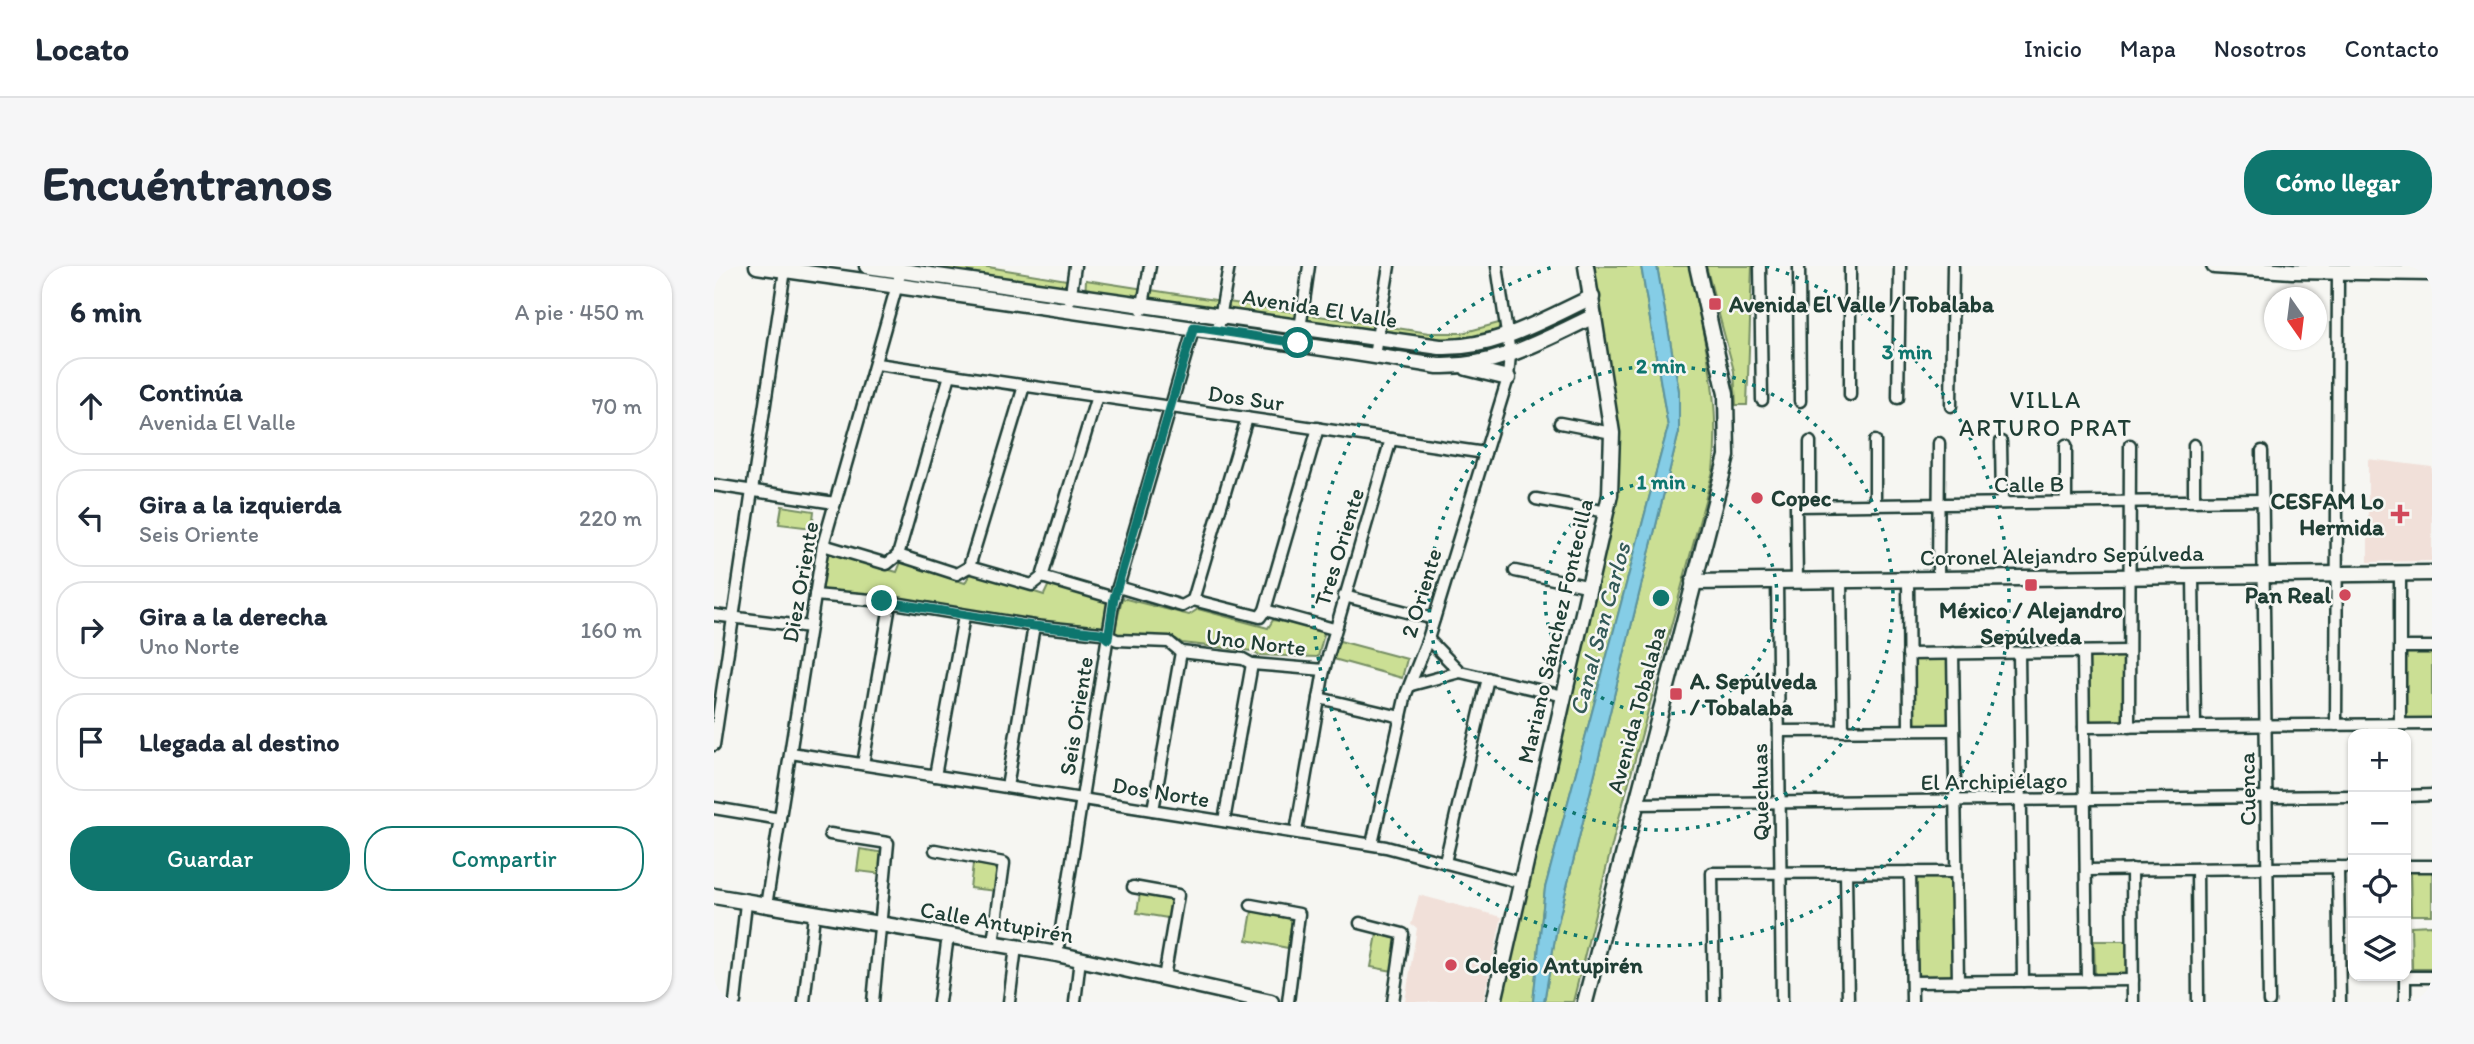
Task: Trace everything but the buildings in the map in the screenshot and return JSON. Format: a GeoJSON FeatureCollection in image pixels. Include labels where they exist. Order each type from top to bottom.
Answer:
{"type":"FeatureCollection","features":[{"type":"Feature","properties":{"kind":"street","name":"Avenida El Valle"},"geometry":{"type":"LineString","coordinates":[[757,266],[896,288],[1070,301]]}},
{"type":"Feature","properties":{"kind":"street","name":"Avenida El Valle"},"geometry":{"type":"LineString","coordinates":[[867,266],[1070,301],[1219,323],[1298,343],[1374,356],[1465,367],[1510,354],[1594,316]]}},
{"type":"Feature","properties":{"kind":"street"},"geometry":{"type":"LineString","coordinates":[[1070,301],[1075,266]]}},
{"type":"Feature","properties":{"kind":"street"},"geometry":{"type":"LineString","coordinates":[[1142,311],[1150,266]]}},
{"type":"Feature","properties":{"kind":"street"},"geometry":{"type":"LineString","coordinates":[[1219,323],[1228,266]]}},
{"type":"Feature","properties":{"kind":"street"},"geometry":{"type":"LineString","coordinates":[[1298,343],[1309,266]]}},
{"type":"Feature","properties":{"kind":"street"},"geometry":{"type":"LineString","coordinates":[[1374,356],[1389,266]]}},
{"type":"Feature","properties":{"kind":"street","name":"2 Oriente"},"geometry":{"type":"LineString","coordinates":[[1372,844],[1401,717],[1428,639],[1508,378],[1510,354],[1497,266]]}},
{"type":"Feature","properties":{"kind":"street","name":"Mariano Sánchez Fontecilla"},"geometry":{"type":"LineString","coordinates":[[1494,1002],[1607,512],[1612,433],[1586,266]]}},
{"type":"Feature","properties":{"kind":"street","name":"Avenida Tobalaba"},"geometry":{"type":"LineString","coordinates":[[1585,1002],[1634,804],[1724,476],[1728,432],[1723,380],[1697,266]]}},
{"type":"Feature","properties":{"kind":"street"},"geometry":{"type":"LineString","coordinates":[[1760,266],[1762,400]]}},
{"type":"Feature","properties":{"kind":"street"},"geometry":{"type":"LineString","coordinates":[[1799,266],[1800,401]]}},
{"type":"Feature","properties":{"kind":"street"},"geometry":{"type":"LineString","coordinates":[[1850,266],[1850,395]]}},
{"type":"Feature","properties":{"kind":"street"},"geometry":{"type":"LineString","coordinates":[[1898,398],[1900,266]]}},
{"type":"Feature","properties":{"kind":"street"},"geometry":{"type":"LineString","coordinates":[[1951,406],[1953,266]]}},
{"type":"Feature","properties":{"kind":"street"},"geometry":{"type":"LineString","coordinates":[[2214,266],[2432,273]]}},
{"type":"Feature","properties":{"kind":"street"},"geometry":{"type":"LineString","coordinates":[[714,745],[785,270]]}},
{"type":"Feature","properties":{"kind":"street","name":"Diez Oriente"},"geometry":{"type":"LineString","coordinates":[[766,906],[823,545],[877,365],[901,271]]}},
{"type":"Feature","properties":{"kind":"street"},"geometry":{"type":"LineString","coordinates":[[2336,725],[2338,272]]}},
{"type":"Feature","properties":{"kind":"street","name":"Avenida El Valle"},"geometry":{"type":"LineString","coordinates":[[1142,311],[1194,327],[1219,323],[1300,327],[1377,339],[1464,348],[1508,336],[1592,297]]}},
{"type":"Feature","properties":{"kind":"street","name":"Seis Oriente"},"geometry":{"type":"LineString","coordinates":[[1057,954],[1114,598],[1194,327]]}},
{"type":"Feature","properties":{"kind":"street","name":"Dos Sur"},"geometry":{"type":"LineString","coordinates":[[877,365],[1485,453]]}},
{"type":"Feature","properties":{"kind":"street"},"geometry":{"type":"LineString","coordinates":[[1465,367],[1508,378]]}},
{"type":"Feature","properties":{"kind":"street"},"geometry":{"type":"LineString","coordinates":[[823,545],[887,564],[898,555],[950,375]]}},
{"type":"Feature","properties":{"kind":"street"},"geometry":{"type":"LineString","coordinates":[[898,555],[957,574],[969,567],[1024,386]]}},
{"type":"Feature","properties":{"kind":"street"},"geometry":{"type":"LineString","coordinates":[[969,567],[1031,584],[1042,577],[1097,396]]}},
{"type":"Feature","properties":{"kind":"street"},"geometry":{"type":"LineString","coordinates":[[1193,600],[1247,418]]}},
{"type":"Feature","properties":{"kind":"street"},"geometry":{"type":"LineString","coordinates":[[1560,423],[1612,433]]}},
{"type":"Feature","properties":{"kind":"street"},"geometry":{"type":"LineString","coordinates":[[1118,587],[1182,606],[1193,600],[1255,618],[1265,610],[1318,428]]}},
{"type":"Feature","properties":{"kind":"street","name":"Tres Oriente"},"geometry":{"type":"LineString","coordinates":[[1296,832],[1324,670],[1391,439]]}},
{"type":"Feature","properties":{"kind":"street"},"geometry":{"type":"LineString","coordinates":[[1875,441],[1875,505]]}},
{"type":"Feature","properties":{"kind":"street"},"geometry":{"type":"LineString","coordinates":[[1810,442],[1810,505]]}},
{"type":"Feature","properties":{"kind":"street"},"geometry":{"type":"LineString","coordinates":[[2001,442],[2002,503]]}},
{"type":"Feature","properties":{"kind":"street"},"geometry":{"type":"LineString","coordinates":[[1938,579],[1939,443]]}},
{"type":"Feature","properties":{"kind":"street"},"geometry":{"type":"LineString","coordinates":[[2066,445],[2066,502]]}},
{"type":"Feature","properties":{"kind":"street"},"geometry":{"type":"LineString","coordinates":[[2129,727],[2130,445]]}},
{"type":"Feature","properties":{"kind":"street"},"geometry":{"type":"LineString","coordinates":[[2193,501],[2194,445]]}},
{"type":"Feature","properties":{"kind":"street","name":"Cuenca"},"geometry":{"type":"LineString","coordinates":[[2262,451],[2269,1002]]}},
{"type":"Feature","properties":{"kind":"street"},"geometry":{"type":"LineString","coordinates":[[714,485],[835,503]]}},
{"type":"Feature","properties":{"kind":"street"},"geometry":{"type":"LineString","coordinates":[[1536,499],[1607,512]]}},
{"type":"Feature","properties":{"kind":"street","name":"Calle B"},"geometry":{"type":"LineString","coordinates":[[1797,580],[1796,506],[2263,500]]}},
{"type":"Feature","properties":{"kind":"street"},"geometry":{"type":"LineString","coordinates":[[1515,572],[1591,587]]}},
{"type":"Feature","properties":{"kind":"street"},"geometry":{"type":"LineString","coordinates":[[2400,573],[2400,724]]}},
{"type":"Feature","properties":{"kind":"street","name":"Coronel Alejandro Sepúlveda"},"geometry":{"type":"LineString","coordinates":[[1693,582],[2432,573]]}},
{"type":"Feature","properties":{"kind":"street"},"geometry":{"type":"LineString","coordinates":[[2193,576],[2195,726]]}},
{"type":"Feature","properties":{"kind":"street"},"geometry":{"type":"LineString","coordinates":[[1042,577],[1114,598]]}},
{"type":"Feature","properties":{"kind":"street"},"geometry":{"type":"LineString","coordinates":[[1908,579],[1909,730]]}},
{"type":"Feature","properties":{"kind":"street"},"geometry":{"type":"LineString","coordinates":[[1842,580],[1843,731]]}},
{"type":"Feature","properties":{"kind":"street","name":"Quechuas"},"geometry":{"type":"LineString","coordinates":[[1777,581],[1782,1002]]}},
{"type":"Feature","properties":{"kind":"street","name":"Uno Norte"},"geometry":{"type":"LineString","coordinates":[[815,595],[882,601],[890,605],[952,611],[964,616],[1101,633],[1108,639],[1169,642],[1181,652],[1243,659],[1252,664],[1324,670]]}},
{"type":"Feature","properties":{"kind":"street"},"geometry":{"type":"LineString","coordinates":[[1344,596],[1434,619]]}},
{"type":"Feature","properties":{"kind":"street"},"geometry":{"type":"LineString","coordinates":[[863,764],[890,605]]}},
{"type":"Feature","properties":{"kind":"street"},"geometry":{"type":"LineString","coordinates":[[1265,610],[1334,629]]}},
{"type":"Feature","properties":{"kind":"street"},"geometry":{"type":"LineString","coordinates":[[714,615],[810,627]]}},
{"type":"Feature","properties":{"kind":"street"},"geometry":{"type":"LineString","coordinates":[[935,776],[964,616]]}},
{"type":"Feature","properties":{"kind":"street"},"geometry":{"type":"LineString","coordinates":[[1007,787],[1034,626]]}},
{"type":"Feature","properties":{"kind":"street"},"geometry":{"type":"LineString","coordinates":[[1428,639],[1460,672]]}},
{"type":"Feature","properties":{"kind":"street"},"geometry":{"type":"LineString","coordinates":[[2400,647],[2432,647]]}},
{"type":"Feature","properties":{"kind":"street"},"geometry":{"type":"LineString","coordinates":[[1908,654],[2128,651]]}},
{"type":"Feature","properties":{"kind":"street"},"geometry":{"type":"LineString","coordinates":[[1153,810],[1181,652]]}},
{"type":"Feature","properties":{"kind":"street"},"geometry":{"type":"LineString","coordinates":[[2083,652],[2087,981]]}},
{"type":"Feature","properties":{"kind":"street"},"geometry":{"type":"LineString","coordinates":[[1953,653],[1958,982]]}},
{"type":"Feature","properties":{"kind":"street"},"geometry":{"type":"LineString","coordinates":[[2018,653],[2023,981]]}},
{"type":"Feature","properties":{"kind":"street"},"geometry":{"type":"LineString","coordinates":[[1224,821],[1252,664]]}},
{"type":"Feature","properties":{"kind":"street"},"geometry":{"type":"LineString","coordinates":[[1411,685],[1460,672],[1564,696]]}},
{"type":"Feature","properties":{"kind":"street"},"geometry":{"type":"LineString","coordinates":[[1445,862],[1488,678]]}},
{"type":"Feature","properties":{"kind":"street"},"geometry":{"type":"LineString","coordinates":[[1319,698],[1401,717]]}},
{"type":"Feature","properties":{"kind":"street"},"geometry":{"type":"LineString","coordinates":[[2084,727],[2432,724]]}},
{"type":"Feature","properties":{"kind":"street"},"geometry":{"type":"LineString","coordinates":[[1779,731],[1954,730]]}},
{"type":"Feature","properties":{"kind":"street","name":"Dos Norte"},"geometry":{"type":"LineString","coordinates":[[791,753],[1372,844],[1521,883]]}},
{"type":"Feature","properties":{"kind":"street"},"geometry":{"type":"LineString","coordinates":[[2411,796],[2432,795]]}},
{"type":"Feature","properties":{"kind":"street","name":"El Archipiélago"},"geometry":{"type":"LineString","coordinates":[[1634,804],[2348,796]]}},
{"type":"Feature","properties":{"kind":"street"},"geometry":{"type":"LineString","coordinates":[[714,808],[780,819]]}},
{"type":"Feature","properties":{"kind":"street"},"geometry":{"type":"LineString","coordinates":[[830,834],[888,843],[873,1002]]}},
{"type":"Feature","properties":{"kind":"street"},"geometry":{"type":"LineString","coordinates":[[935,850],[1004,863],[993,943]]}},
{"type":"Feature","properties":{"kind":"street"},"geometry":{"type":"LineString","coordinates":[[2411,866],[2432,866]]}},
{"type":"Feature","properties":{"kind":"street"},"geometry":{"type":"LineString","coordinates":[[2339,867],[2340,1002]]}},
{"type":"Feature","properties":{"kind":"street"},"geometry":{"type":"LineString","coordinates":[[2086,870],[2348,867]]}},
{"type":"Feature","properties":{"kind":"street"},"geometry":{"type":"LineString","coordinates":[[2132,869],[2133,1002]]}},
{"type":"Feature","properties":{"kind":"street"},"geometry":{"type":"LineString","coordinates":[[2197,869],[2198,1002]]}},
{"type":"Feature","properties":{"kind":"street"},"geometry":{"type":"LineString","coordinates":[[1846,872],[1848,1002]]}},
{"type":"Feature","properties":{"kind":"street"},"geometry":{"type":"LineString","coordinates":[[1910,872],[1912,1002]]}},
{"type":"Feature","properties":{"kind":"street"},"geometry":{"type":"LineString","coordinates":[[1714,1002],[1712,873],[1956,872]]}},
{"type":"Feature","properties":{"kind":"street"},"geometry":{"type":"LineString","coordinates":[[1133,887],[1178,895],[1164,978]]}},
{"type":"Feature","properties":{"kind":"street","name":"Calle Antupirén"},"geometry":{"type":"LineString","coordinates":[[714,896],[1057,954],[1271,1002]]}},
{"type":"Feature","properties":{"kind":"street"},"geometry":{"type":"LineString","coordinates":[[735,1002],[746,903]]}},
{"type":"Feature","properties":{"kind":"street"},"geometry":{"type":"LineString","coordinates":[[1251,905],[1299,914],[1288,1002]]}},
{"type":"Feature","properties":{"kind":"street"},"geometry":{"type":"LineString","coordinates":[[804,1002],[814,915]]}},
{"type":"Feature","properties":{"kind":"street"},"geometry":{"type":"LineString","coordinates":[[1360,923],[1403,934],[1394,1002]]}},
{"type":"Feature","properties":{"kind":"street"},"geometry":{"type":"LineString","coordinates":[[939,1002],[948,936]]}},
{"type":"Feature","properties":{"kind":"street"},"geometry":{"type":"LineString","coordinates":[[1009,1002],[1016,947]]}},
{"type":"Feature","properties":{"kind":"street"},"geometry":{"type":"LineString","coordinates":[[1075,1002],[1080,959]]}},
{"type":"Feature","properties":{"kind":"street"},"geometry":{"type":"LineString","coordinates":[[2411,976],[2432,977]]}},
{"type":"Feature","properties":{"kind":"street"},"geometry":{"type":"LineString","coordinates":[[1912,982],[2133,980]]}},
{"type":"Feature","properties":{"kind":"street"},"geometry":{"type":"LineString","coordinates":[[2405,981],[2405,1002]]}},
{"type":"Feature","properties":{"kind":"shaded area","name":"CESFAM Lo Hermida"},"geometry":{"type":"Polygon","coordinates":[[[2368,459],[2432,467],[2432,561],[2368,562],[2368,459]]]}},
{"type":"Feature","properties":{"kind":"shaded area","name":"Colegio Antupirén"},"geometry":{"type":"Polygon","coordinates":[[[1419,895],[1502,917],[1483,1002],[1405,1002],[1417,928],[1411,925],[1419,895]]]}},
{"type":"Feature","properties":{"kind":"green space"},"geometry":{"type":"Polygon","coordinates":[[[867,266],[982,266],[1073,281],[1071,295],[867,266]]]}},
{"type":"Feature","properties":{"kind":"green space"},"geometry":{"type":"Polygon","coordinates":[[[1588,266],[1641,266],[1668,427],[1545,888],[1533,1002],[1502,1002],[1525,888],[1610,526],[1619,446],[1588,266]]]}},
{"type":"Feature","properties":{"kind":"green space"},"geometry":{"type":"Polygon","coordinates":[[[1657,266],[1689,266],[1713,393],[1713,471],[1615,833],[1573,1002],[1544,1002],[1557,927],[1679,432],[1679,391],[1657,266]]]}},
{"type":"Feature","properties":{"kind":"green space"},"geometry":{"type":"Polygon","coordinates":[[[1706,266],[1752,266],[1747,405],[1736,405],[1734,371],[1706,266]]]}},
{"type":"Feature","properties":{"kind":"green space"},"geometry":{"type":"Polygon","coordinates":[[[1086,280],[1429,333],[1462,333],[1506,321],[1508,336],[1464,348],[1085,296],[1086,280]]]}},
{"type":"Feature","properties":{"kind":"green space"},"geometry":{"type":"Polygon","coordinates":[[[782,506],[814,511],[812,528],[779,524],[782,506]]]}},
{"type":"Feature","properties":{"kind":"green space"},"geometry":{"type":"Polygon","coordinates":[[[828,553],[897,572],[901,562],[965,583],[971,572],[1044,595],[1050,582],[1108,599],[1102,631],[820,589],[828,553]]]}},
{"type":"Feature","properties":{"kind":"green space"},"geometry":{"type":"Polygon","coordinates":[[[1122,598],[1189,615],[1198,609],[1268,628],[1273,620],[1325,630],[1318,657],[1258,655],[1252,651],[1182,643],[1176,639],[1114,634],[1122,598]]]}},
{"type":"Feature","properties":{"kind":"green space"},"geometry":{"type":"Polygon","coordinates":[[[1336,640],[1407,659],[1402,678],[1330,658],[1336,640]]]}},
{"type":"Feature","properties":{"kind":"green space"},"geometry":{"type":"Polygon","coordinates":[[[2404,650],[2432,651],[2432,721],[2402,722],[2404,650]]]}},
{"type":"Feature","properties":{"kind":"green space"},"geometry":{"type":"Polygon","coordinates":[[[2127,656],[2127,724],[2087,725],[2086,657],[2127,656]]]}},
{"type":"Feature","properties":{"kind":"green space"},"geometry":{"type":"Polygon","coordinates":[[[1951,658],[1952,725],[1912,726],[1910,659],[1951,658]]]}},
{"type":"Feature","properties":{"kind":"green space"},"geometry":{"type":"Polygon","coordinates":[[[860,849],[885,853],[882,874],[857,871],[860,849]]]}},
{"type":"Feature","properties":{"kind":"green space"},"geometry":{"type":"Polygon","coordinates":[[[973,864],[1000,867],[997,891],[970,888],[973,864]]]}},
{"type":"Feature","properties":{"kind":"green space"},"geometry":{"type":"Polygon","coordinates":[[[2432,871],[2432,915],[2411,915],[2411,872],[2432,871]]]}},
{"type":"Feature","properties":{"kind":"green space"},"geometry":{"type":"Polygon","coordinates":[[[1952,875],[1953,978],[1917,978],[1915,878],[1952,875]]]}},
{"type":"Feature","properties":{"kind":"green space"},"geometry":{"type":"Polygon","coordinates":[[[1140,893],[1172,897],[1168,918],[1137,913],[1140,893]]]}},
{"type":"Feature","properties":{"kind":"green space"},"geometry":{"type":"Polygon","coordinates":[[[1252,911],[1292,919],[1288,948],[1247,940],[1252,911]]]}},
{"type":"Feature","properties":{"kind":"green space"},"geometry":{"type":"Polygon","coordinates":[[[2432,925],[2432,969],[2412,969],[2411,926],[2432,925]]]}},
{"type":"Feature","properties":{"kind":"green space"},"geometry":{"type":"Polygon","coordinates":[[[1377,934],[1399,939],[1393,971],[1371,967],[1377,934]]]}},
{"type":"Feature","properties":{"kind":"green space"},"geometry":{"type":"Polygon","coordinates":[[[2094,941],[2128,941],[2128,975],[2095,976],[2094,941]]]}},
{"type":"Feature","properties":{"kind":"water"},"geometry":{"type":"Polygon","coordinates":[[[1641,266],[1657,266],[1679,391],[1679,432],[1557,927],[1544,1002],[1533,1002],[1545,888],[1668,427],[1641,266]]]}},
{"type":"Feature","properties":{"kind":"place","name":"Avenida El Valle / Tobalaba"},"geometry":{"type":"Point","coordinates":[1715,304]}},
{"type":"Feature","properties":{"kind":"place","name":"Copec"},"geometry":{"type":"Point","coordinates":[1757,498]}},
{"type":"Feature","properties":{"kind":"place","name":"CESFAM Lo Hermida"},"geometry":{"type":"Point","coordinates":[2400,514]}},
{"type":"Feature","properties":{"kind":"place","name":"México / Alejandro Sepúlveda"},"geometry":{"type":"Point","coordinates":[2031,585]}},
{"type":"Feature","properties":{"kind":"place","name":"Pan Real"},"geometry":{"type":"Point","coordinates":[2345,595]}},
{"type":"Feature","properties":{"kind":"place","name":"A. Sepúlveda / Tobalaba"},"geometry":{"type":"Point","coordinates":[1676,694]}},
{"type":"Feature","properties":{"kind":"place","name":"Colegio Antupirén"},"geometry":{"type":"Point","coordinates":[1451,965]}},
{"type":"Feature","properties":{"kind":"district","name":"VILLA ARTURO PRAT"},"geometry":{"type":"Point","coordinates":[2046,414]}},
{"type":"Feature","properties":{"kind":"route"},"geometry":{"type":"LineString","coordinates":[[882,601],[890,605],[952,611],[964,616],[1101,633],[1108,639],[1114,598],[1194,327],[1298,343]]}},
{"type":"Feature","properties":{"kind":"water label","name":"Canal San Carlos"},"geometry":{"type":"Point","coordinates":[1600,629]}}]}
